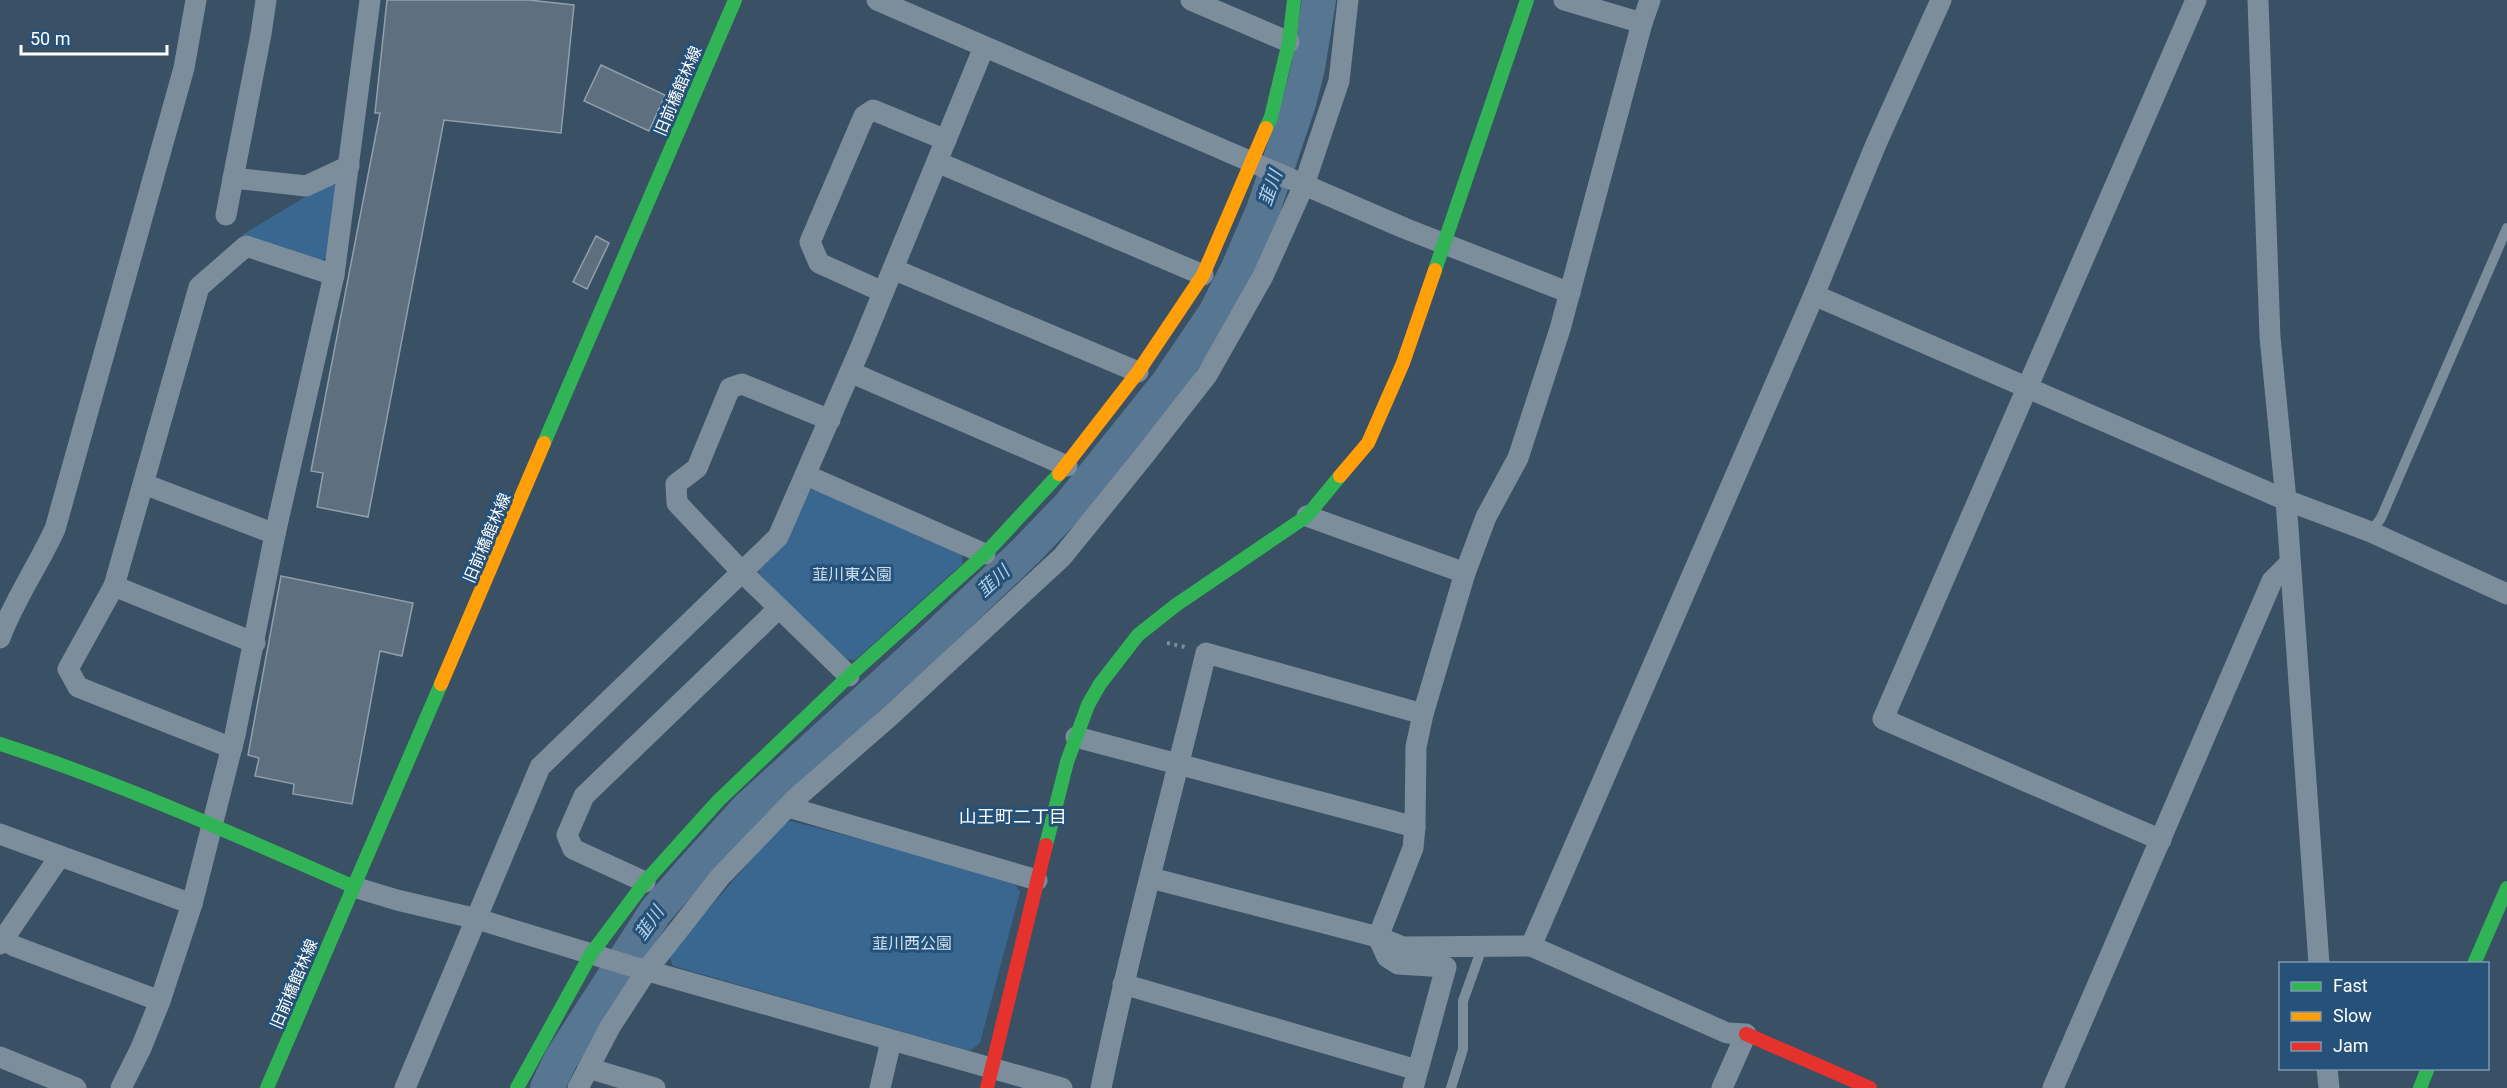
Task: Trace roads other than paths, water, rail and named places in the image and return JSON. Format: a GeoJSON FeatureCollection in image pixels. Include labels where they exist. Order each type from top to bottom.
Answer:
{"type":"FeatureCollection","features":[{"type":"Feature","properties":{"kind":"street"},"geometry":{"type":"LineString","coordinates":[[0,638],[6,621],[41,560],[55,529],[184,68],[196,0]]}},
{"type":"Feature","properties":{"kind":"street"},"geometry":{"type":"LineString","coordinates":[[226,215],[266,0]]}},
{"type":"Feature","properties":{"kind":"street"},"geometry":{"type":"LineString","coordinates":[[121,1088],[141,1048],[160,1001],[192,904],[232,748],[255,644],[275,534],[334,275],[370,0]]}},
{"type":"Feature","properties":{"kind":"street","name":"旧前橋館林線"},"geometry":{"type":"LineString","coordinates":[[267,1088],[735,0]]}},
{"type":"Feature","properties":{"kind":"street"},"geometry":{"type":"LineString","coordinates":[[1191,0],[1288,42]]}},
{"type":"Feature","properties":{"kind":"street"},"geometry":{"type":"LineString","coordinates":[[517,1088],[645,882],[718,801],[849,676],[986,554],[1067,466],[1138,372],[1203,275],[1254,163],[1271,117],[1288,42],[1294,0]]}},
{"type":"Feature","properties":{"kind":"street"},"geometry":{"type":"LineString","coordinates":[[578,1088],[640,968],[720,877],[788,807],[1062,557],[1207,375],[1263,276],[1340,81],[1348,0]]}},
{"type":"Feature","properties":{"kind":"street"},"geometry":{"type":"LineString","coordinates":[[989,1078],[1059,792],[1088,705],[1100,684],[1138,635],[1176,605],[1307,516],[1368,443],[1403,363],[1527,0]]}},
{"type":"Feature","properties":{"kind":"street"},"geometry":{"type":"LineString","coordinates":[[1564,0],[1642,23]]}},
{"type":"Feature","properties":{"kind":"street"},"geometry":{"type":"LineString","coordinates":[[1123,984],[1415,1079],[1446,967],[1398,964],[1388,957],[1378,937],[1413,848],[1416,747],[1423,714],[1465,573],[1486,517],[1518,458],[1560,329],[1650,0]]}},
{"type":"Feature","properties":{"kind":"street"},"geometry":{"type":"LineString","coordinates":[[1531,946],[1814,295],[1876,144],[1941,0]]}},
{"type":"Feature","properties":{"kind":"street"},"geometry":{"type":"LineString","coordinates":[[2161,840],[1883,719],[2196,0]]}},
{"type":"Feature","properties":{"kind":"street"},"geometry":{"type":"LineString","coordinates":[[2258,0],[2270,337],[2286,500],[2319,962]]}},
{"type":"Feature","properties":{"kind":"street"},"geometry":{"type":"LineString","coordinates":[[882,1],[1404,228],[1445,242],[1570,293]]}},
{"type":"Feature","properties":{"kind":"street"},"geometry":{"type":"LineString","coordinates":[[405,1088],[540,767],[778,537],[884,292],[984,47]]}},
{"type":"Feature","properties":{"kind":"street"},"geometry":{"type":"LineString","coordinates":[[884,292],[819,263],[810,242],[864,116],[873,110],[946,140]]}},
{"type":"Feature","properties":{"kind":"street"},"geometry":{"type":"LineString","coordinates":[[937,162],[1203,275]]}},
{"type":"Feature","properties":{"kind":"street"},"geometry":{"type":"LineString","coordinates":[[233,178],[306,186],[348,166]]}},
{"type":"Feature","properties":{"kind":"street"},"geometry":{"type":"LineString","coordinates":[[232,748],[78,687],[68,669],[114,586],[199,287],[246,246],[334,275]]}},
{"type":"Feature","properties":{"kind":"street"},"geometry":{"type":"LineString","coordinates":[[893,268],[1138,372]]}},
{"type":"Feature","properties":{"kind":"street"},"geometry":{"type":"LineString","coordinates":[[1814,295],[2286,500],[2371,532],[2507,594]]}},
{"type":"Feature","properties":{"kind":"street"},"geometry":{"type":"LineString","coordinates":[[850,372],[1067,466]]}},
{"type":"Feature","properties":{"kind":"street"},"geometry":{"type":"LineString","coordinates":[[830,420],[742,384],[730,388],[697,468],[676,484],[677,503],[743,573],[849,676]]}},
{"type":"Feature","properties":{"kind":"street"},"geometry":{"type":"LineString","coordinates":[[806,475],[986,554]]}},
{"type":"Feature","properties":{"kind":"street"},"geometry":{"type":"LineString","coordinates":[[144,484],[275,534]]}},
{"type":"Feature","properties":{"kind":"street"},"geometry":{"type":"LineString","coordinates":[[1307,516],[1465,573]]}},
{"type":"Feature","properties":{"kind":"street"},"geometry":{"type":"LineString","coordinates":[[2053,1088],[2272,581],[2289,564]]}},
{"type":"Feature","properties":{"kind":"street"},"geometry":{"type":"LineString","coordinates":[[114,586],[255,644]]}},
{"type":"Feature","properties":{"kind":"street"},"geometry":{"type":"LineString","coordinates":[[645,882],[573,849],[567,835],[584,796],[779,608]]}},
{"type":"Feature","properties":{"kind":"street"},"geometry":{"type":"LineString","coordinates":[[1101,1088],[1123,984],[1206,653],[1423,714]]}},
{"type":"Feature","properties":{"kind":"street"},"geometry":{"type":"LineString","coordinates":[[1076,737],[1178,766],[1415,827]]}},
{"type":"Feature","properties":{"kind":"street"},"geometry":{"type":"LineString","coordinates":[[0,744],[53,761],[212,825],[354,887],[477,919],[891,1041],[989,1078],[1062,1088]]}},
{"type":"Feature","properties":{"kind":"street"},"geometry":{"type":"LineString","coordinates":[[788,807],[1037,880]]}},
{"type":"Feature","properties":{"kind":"street"},"geometry":{"type":"LineString","coordinates":[[0,834],[192,904]]}},
{"type":"Feature","properties":{"kind":"street"},"geometry":{"type":"LineString","coordinates":[[60,856],[2,941],[160,1001]]}},
{"type":"Feature","properties":{"kind":"street"},"geometry":{"type":"LineString","coordinates":[[1151,878],[1378,937],[1403,947],[1531,946],[1727,1033],[1746,1034],[1870,1088]]}},
{"type":"Feature","properties":{"kind":"street"},"geometry":{"type":"LineString","coordinates":[[2474,962],[2507,888]]}},
{"type":"Feature","properties":{"kind":"street"},"geometry":{"type":"LineString","coordinates":[[1722,1088],[1746,1034]]}},
{"type":"Feature","properties":{"kind":"street"},"geometry":{"type":"LineString","coordinates":[[880,1088],[891,1041]]}},
{"type":"Feature","properties":{"kind":"street"},"geometry":{"type":"LineString","coordinates":[[0,1057],[76,1088]]}},
{"type":"Feature","properties":{"kind":"street"},"geometry":{"type":"LineString","coordinates":[[588,1068],[655,1088]]}},
{"type":"Feature","properties":{"kind":"street"},"geometry":{"type":"LineString","coordinates":[[2327,1070],[2328,1088]]}},
{"type":"Feature","properties":{"kind":"street"},"geometry":{"type":"LineString","coordinates":[[2420,1088],[2427,1070]]}},
{"type":"Feature","properties":{"kind":"lane"},"geometry":{"type":"LineString","coordinates":[[2371,532],[2381,518],[2507,228]]}},
{"type":"Feature","properties":{"kind":"lane"},"geometry":{"type":"LineString","coordinates":[[1451,1088],[1463,1049],[1463,1001],[1482,948]]}},
{"type":"Feature","properties":{"kind":"waterway","name":"韮川"},"geometry":{"type":"LineString","coordinates":[[547,1088],[561,1059],[656,911],[691,871],[748,808],[1026,551],[1070,505],[1167,384],[1215,313],[1263,210],[1299,103],[1308,68],[1319,0]]}},
{"type":"Feature","properties":{"kind":"district","name":"山王町二丁目"},"geometry":{"type":"Point","coordinates":[1013,816]}},
{"type":"Feature","properties":{"kind":"park label","name":"韮川東公園"},"geometry":{"type":"Point","coordinates":[852,574]}},
{"type":"Feature","properties":{"kind":"park label","name":"韮川西公園"},"geometry":{"type":"Point","coordinates":[912,943]}}]}
